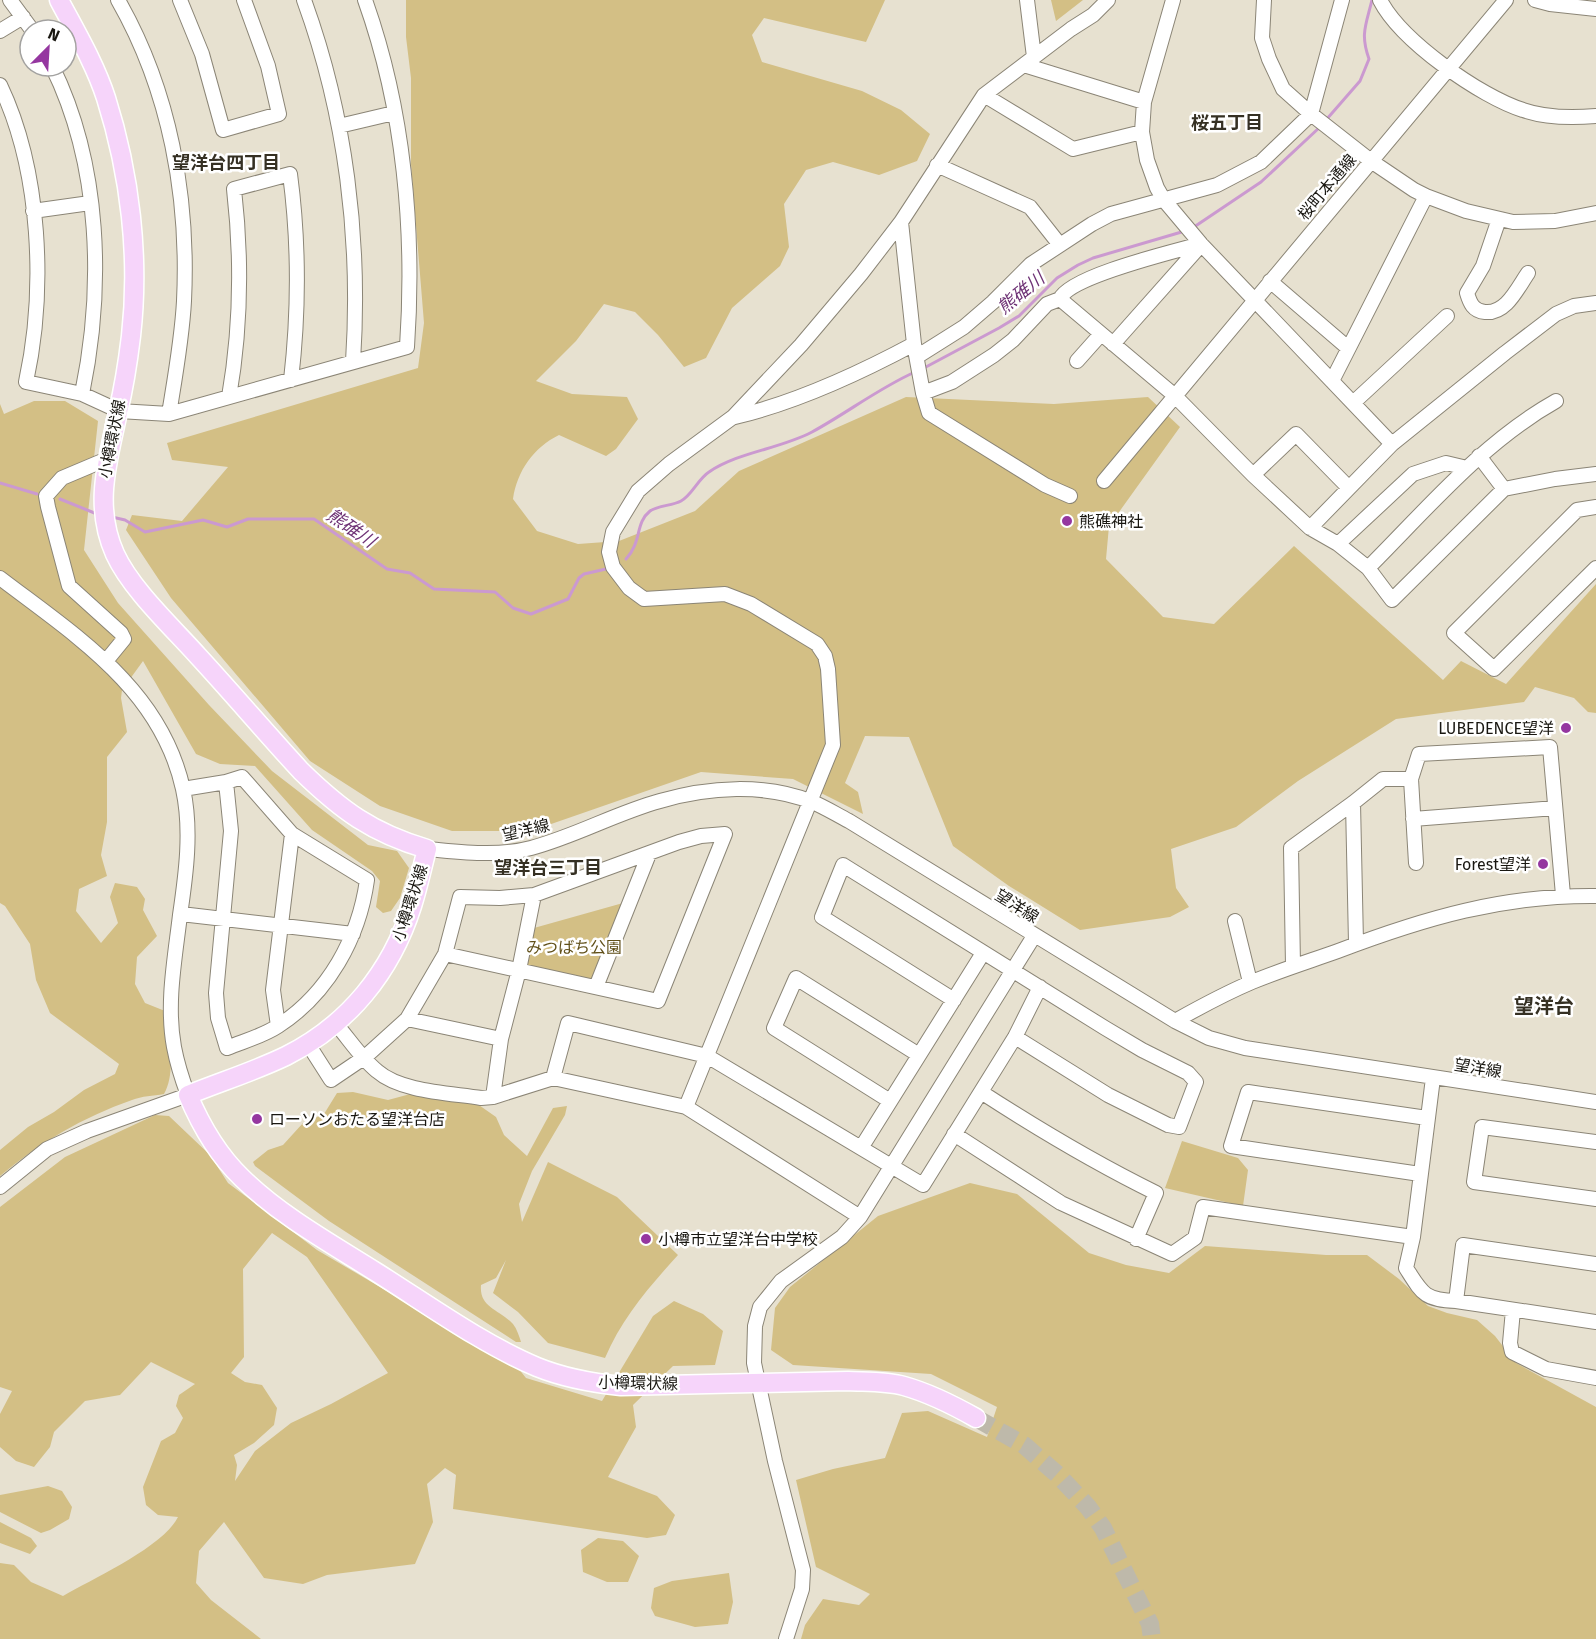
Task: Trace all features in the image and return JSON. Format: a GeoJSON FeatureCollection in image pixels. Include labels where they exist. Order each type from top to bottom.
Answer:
{"type":"FeatureCollection","features":[{"type":"Feature","properties":{"kind":"main road","name":"小樽環状線"},"geometry":{"type":"LineString","coordinates":[[59,0],[90,59],[105,98],[126,185],[132,224],[134,302],[131,337],[119,411],[103,484],[107,527],[115,554],[126,573],[165,620],[323,793],[361,822],[404,842],[427,849],[412,906],[398,943],[367,992],[336,1024],[308,1044],[273,1061],[188,1095],[208,1137],[234,1170],[256,1191],[308,1229],[499,1350],[538,1368],[587,1382],[621,1386],[848,1381],[886,1383],[904,1386],[950,1403],[976,1418]]}},
{"type":"Feature","properties":{"kind":"street"},"geometry":{"type":"LineString","coordinates":[[0,31],[23,17],[10,0]]}},
{"type":"Feature","properties":{"kind":"street"},"geometry":{"type":"LineString","coordinates":[[118,0],[138,40],[160,99],[180,187],[185,246],[184,302],[169,414]]}},
{"type":"Feature","properties":{"kind":"street"},"geometry":{"type":"LineString","coordinates":[[180,0],[202,54],[223,130],[279,114],[268,66],[244,0]]}},
{"type":"Feature","properties":{"kind":"street"},"geometry":{"type":"LineString","coordinates":[[304,0],[322,54],[339,126],[348,180],[355,303],[353,362]]}},
{"type":"Feature","properties":{"kind":"street"},"geometry":{"type":"LineString","coordinates":[[0,85],[21,143],[33,211],[36,295],[34,336],[26,381],[82,394],[119,411],[169,414],[407,346],[410,286],[408,224],[402,164],[382,58],[365,0]]}},
{"type":"Feature","properties":{"kind":"street"},"geometry":{"type":"LineString","coordinates":[[1027,0],[1029,61]]}},
{"type":"Feature","properties":{"kind":"street"},"geometry":{"type":"LineString","coordinates":[[686,1107],[833,745],[828,669],[825,656],[817,644],[751,604],[725,594],[644,598],[629,588],[613,567],[609,552],[613,532],[638,491],[669,464],[733,417],[801,345],[901,222],[984,95],[1082,24],[1108,0]]}},
{"type":"Feature","properties":{"kind":"street"},"geometry":{"type":"LineString","coordinates":[[1173,0],[1144,102],[1142,132],[1152,177],[1164,200],[1193,234],[1254,301],[1392,444]]}},
{"type":"Feature","properties":{"kind":"street"},"geometry":{"type":"LineString","coordinates":[[1264,0],[1262,38],[1283,89],[1371,161],[1426,196],[1466,211],[1499,219],[1513,222],[1556,221],[1596,213]]}},
{"type":"Feature","properties":{"kind":"street"},"geometry":{"type":"LineString","coordinates":[[733,417],[801,396],[883,360],[918,360],[964,327],[1031,264],[1092,224],[1111,214],[1217,185],[1261,162],[1319,120],[1342,0]]}},
{"type":"Feature","properties":{"kind":"street"},"geometry":{"type":"LineString","coordinates":[[1380,0],[1400,27],[1420,46],[1497,100],[1525,111],[1562,116],[1596,116]]}},
{"type":"Feature","properties":{"kind":"street","name":"桜町本通線"},"geometry":{"type":"LineString","coordinates":[[1104,481],[1506,0]]}},
{"type":"Feature","properties":{"kind":"street"},"geometry":{"type":"LineString","coordinates":[[1535,0],[1596,9]]}},
{"type":"Feature","properties":{"kind":"street"},"geometry":{"type":"LineString","coordinates":[[1029,61],[1144,102]]}},
{"type":"Feature","properties":{"kind":"street"},"geometry":{"type":"LineString","coordinates":[[57,78],[68,105],[84,162],[94,247],[94,299],[89,354],[82,394]]}},
{"type":"Feature","properties":{"kind":"street"},"geometry":{"type":"LineString","coordinates":[[984,95],[1073,149],[1142,132]]}},
{"type":"Feature","properties":{"kind":"street"},"geometry":{"type":"LineString","coordinates":[[339,126],[394,113]]}},
{"type":"Feature","properties":{"kind":"street"},"geometry":{"type":"LineString","coordinates":[[937,165],[1030,207],[1060,244]]}},
{"type":"Feature","properties":{"kind":"street"},"geometry":{"type":"LineString","coordinates":[[229,397],[236,351],[240,298],[239,240],[234,189],[290,174],[295,218],[297,276],[296,329],[291,380]]}},
{"type":"Feature","properties":{"kind":"street"},"geometry":{"type":"LineString","coordinates":[[1332,381],[1426,196]]}},
{"type":"Feature","properties":{"kind":"street"},"geometry":{"type":"LineString","coordinates":[[33,211],[90,203]]}},
{"type":"Feature","properties":{"kind":"street"},"geometry":{"type":"LineString","coordinates":[[1499,219],[1483,266],[1467,293],[1470,305],[1479,312],[1494,313],[1503,308],[1528,273]]}},
{"type":"Feature","properties":{"kind":"street"},"geometry":{"type":"LineString","coordinates":[[901,222],[918,360],[923,393],[929,412],[1045,485],[1070,496]]}},
{"type":"Feature","properties":{"kind":"street"},"geometry":{"type":"LineString","coordinates":[[923,393],[952,382],[994,356],[1013,340],[1047,304],[1059,300],[1062,293],[1069,288],[1193,234]]}},
{"type":"Feature","properties":{"kind":"street"},"geometry":{"type":"LineString","coordinates":[[1113,344],[1193,234]]}},
{"type":"Feature","properties":{"kind":"street"},"geometry":{"type":"LineString","coordinates":[[1270,281],[1348,348]]}},
{"type":"Feature","properties":{"kind":"street"},"geometry":{"type":"LineString","coordinates":[[1059,300],[1174,395],[1253,475],[1310,528],[1338,544],[1368,568],[1392,600],[1504,489],[1596,474]]}},
{"type":"Feature","properties":{"kind":"street"},"geometry":{"type":"LineString","coordinates":[[1310,528],[1392,444],[1556,314],[1574,306],[1596,303]]}},
{"type":"Feature","properties":{"kind":"street"},"geometry":{"type":"LineString","coordinates":[[1353,403],[1447,316]]}},
{"type":"Feature","properties":{"kind":"street"},"geometry":{"type":"LineString","coordinates":[[1077,361],[1101,334]]}},
{"type":"Feature","properties":{"kind":"street"},"geometry":{"type":"LineString","coordinates":[[1368,568],[1479,456],[1533,414],[1556,401]]}},
{"type":"Feature","properties":{"kind":"street"},"geometry":{"type":"LineString","coordinates":[[1253,475],[1296,434],[1348,487]]}},
{"type":"Feature","properties":{"kind":"street"},"geometry":{"type":"LineString","coordinates":[[1479,456],[1504,489]]}},
{"type":"Feature","properties":{"kind":"street"},"geometry":{"type":"LineString","coordinates":[[106,661],[124,639],[121,633],[69,586],[46,496],[62,478],[107,459]]}},
{"type":"Feature","properties":{"kind":"street"},"geometry":{"type":"LineString","coordinates":[[1338,544],[1413,474],[1446,463],[1467,468]]}},
{"type":"Feature","properties":{"kind":"street"},"geometry":{"type":"LineString","coordinates":[[1596,507],[1577,510],[1454,633],[1494,669],[1596,568]]}},
{"type":"Feature","properties":{"kind":"street"},"geometry":{"type":"LineString","coordinates":[[0,578],[81,639],[106,661],[148,707],[174,756],[183,789],[188,840],[172,990],[173,1046],[188,1095],[87,1131],[47,1149],[0,1187]]}},
{"type":"Feature","properties":{"kind":"street"},"geometry":{"type":"LineString","coordinates":[[1416,863],[1411,779],[1419,754],[1550,747],[1563,896]]}},
{"type":"Feature","properties":{"kind":"street"},"geometry":{"type":"LineString","coordinates":[[183,789],[242,777],[292,834],[367,880],[354,934],[326,981],[312,998],[278,1026],[227,1048],[218,1018],[216,993],[231,831],[226,782]]}},
{"type":"Feature","properties":{"kind":"street"},"geometry":{"type":"LineString","coordinates":[[1293,966],[1292,848],[1383,779],[1411,779]]}},
{"type":"Feature","properties":{"kind":"street","name":"望洋線"},"geometry":{"type":"LineString","coordinates":[[427,849],[488,854],[530,848],[659,801],[708,790],[772,792],[811,802],[849,821],[1175,1021],[1209,1038],[1245,1048],[1596,1102]]}},
{"type":"Feature","properties":{"kind":"street"},"geometry":{"type":"LineString","coordinates":[[1353,803],[1356,943]]}},
{"type":"Feature","properties":{"kind":"street"},"geometry":{"type":"LineString","coordinates":[[1413,819],[1556,808]]}},
{"type":"Feature","properties":{"kind":"street"},"geometry":{"type":"LineString","coordinates":[[278,1026],[273,990],[292,834]]}},
{"type":"Feature","properties":{"kind":"street"},"geometry":{"type":"LineString","coordinates":[[308,1044],[331,1080],[365,1057],[407,1018],[445,954],[460,897],[500,898],[534,895],[679,842],[701,836],[725,834],[658,1001],[445,954]]}},
{"type":"Feature","properties":{"kind":"street"},"geometry":{"type":"LineString","coordinates":[[596,987],[649,854]]}},
{"type":"Feature","properties":{"kind":"street"},"geometry":{"type":"LineString","coordinates":[[954,1000],[822,917],[843,865],[1142,1050],[1188,1073],[1196,1082],[1179,1127],[1168,1125],[1108,1095],[1015,1037]]}},
{"type":"Feature","properties":{"kind":"street"},"geometry":{"type":"LineString","coordinates":[[493,1097],[501,1039],[519,970],[534,895]]}},
{"type":"Feature","properties":{"kind":"street"},"geometry":{"type":"LineString","coordinates":[[1175,1021],[1250,982],[1398,929],[1486,904],[1563,896],[1596,896]]}},
{"type":"Feature","properties":{"kind":"street"},"geometry":{"type":"LineString","coordinates":[[181,914],[354,934]]}},
{"type":"Feature","properties":{"kind":"street"},"geometry":{"type":"LineString","coordinates":[[1234,921],[1250,982]]}},
{"type":"Feature","properties":{"kind":"street"},"geometry":{"type":"LineString","coordinates":[[786,1639],[802,1589],[803,1570],[775,1461],[754,1363],[753,1341],[760,1307],[781,1281],[842,1237],[860,1217],[1034,936]]}},
{"type":"Feature","properties":{"kind":"street"},"geometry":{"type":"LineString","coordinates":[[861,1148],[983,953]]}},
{"type":"Feature","properties":{"kind":"street"},"geometry":{"type":"LineString","coordinates":[[890,1101],[774,1028],[796,978],[919,1055]]}},
{"type":"Feature","properties":{"kind":"street"},"geometry":{"type":"LineString","coordinates":[[553,1078],[568,1023],[707,1056],[923,1185],[1015,1037],[1040,987]]}},
{"type":"Feature","properties":{"kind":"street"},"geometry":{"type":"LineString","coordinates":[[407,1018],[501,1039]]}},
{"type":"Feature","properties":{"kind":"street"},"geometry":{"type":"LineString","coordinates":[[336,1024],[376,1071],[407,1085],[481,1098],[493,1097],[553,1078],[686,1107],[860,1217]]}},
{"type":"Feature","properties":{"kind":"street"},"geometry":{"type":"LineString","coordinates":[[1433,1078],[1413,1237],[1406,1268],[1422,1293],[1442,1300],[1596,1322]]}},
{"type":"Feature","properties":{"kind":"street"},"geometry":{"type":"LineString","coordinates":[[981,1092],[1100,1165],[1156,1193],[1136,1239]]}},
{"type":"Feature","properties":{"kind":"street"},"geometry":{"type":"LineString","coordinates":[[1420,1173],[1231,1146],[1248,1092],[1427,1118]]}},
{"type":"Feature","properties":{"kind":"street"},"geometry":{"type":"LineString","coordinates":[[1596,1142],[1482,1126],[1474,1182],[1596,1199]]}},
{"type":"Feature","properties":{"kind":"street"},"geometry":{"type":"LineString","coordinates":[[954,1134],[1061,1203],[1172,1254],[1196,1238],[1203,1207],[1413,1237]]}},
{"type":"Feature","properties":{"kind":"street"},"geometry":{"type":"LineString","coordinates":[[1456,1301],[1463,1245],[1596,1264]]}},
{"type":"Feature","properties":{"kind":"street"},"geometry":{"type":"LineString","coordinates":[[1513,1310],[1510,1343],[1512,1352],[1546,1370],[1596,1378]]}},
{"type":"Feature","properties":{"kind":"green space"},"geometry":{"type":"Polygon","coordinates":[[[406,0],[885,0],[866,42],[764,18],[752,35],[762,62],[862,91],[901,110],[930,134],[917,161],[879,175],[833,162],[806,170],[784,204],[789,247],[780,266],[732,308],[706,358],[684,367],[658,335],[635,312],[604,304],[576,341],[536,381],[572,394],[627,397],[638,419],[616,449],[606,456],[559,435],[535,453],[518,479],[513,499],[537,531],[578,544],[619,541],[695,511],[739,471],[906,397],[1054,404],[1148,397],[1180,427],[1109,526],[1106,559],[1163,617],[1214,624],[1294,546],[1443,680],[1461,661],[1506,684],[1596,584],[1596,713],[1588,712],[1574,698],[1535,687],[1524,702],[1396,719],[1298,781],[1236,827],[1171,849],[1176,888],[1189,907],[1170,917],[1080,930],[1009,886],[953,846],[909,737],[865,736],[845,783],[858,792],[863,814],[793,779],[701,772],[531,831],[452,831],[380,806],[310,761],[171,598],[126,530],[132,515],[182,521],[228,467],[172,460],[167,443],[418,368],[424,323],[411,164],[411,78],[406,37],[406,0]]]}},
{"type":"Feature","properties":{"kind":"green space"},"geometry":{"type":"Polygon","coordinates":[[[1051,0],[1083,0],[1056,21],[1051,0]]]}},
{"type":"Feature","properties":{"kind":"green space"},"geometry":{"type":"Polygon","coordinates":[[[34,401],[65,401],[98,421],[84,550],[118,603],[209,705],[272,771],[368,845],[397,851],[409,868],[400,898],[391,911],[383,913],[376,907],[380,881],[372,871],[312,830],[255,766],[220,764],[196,754],[143,661],[122,690],[121,698],[127,732],[107,757],[107,822],[101,855],[107,876],[79,889],[76,911],[101,943],[118,923],[110,897],[115,883],[137,887],[145,899],[143,910],[157,936],[137,957],[135,984],[145,1003],[165,1011],[171,1064],[168,1085],[164,1094],[136,1099],[79,1123],[46,1142],[0,1176],[0,1150],[28,1127],[54,1112],[84,1090],[115,1074],[119,1064],[50,1013],[36,980],[30,944],[5,906],[0,903],[0,404],[4,414],[34,401]]]}},
{"type":"Feature","properties":{"kind":"green space","name":"みつばち公園"},"geometry":{"type":"Polygon","coordinates":[[[623,903],[592,981],[526,965],[534,928],[623,903]]]}},
{"type":"Feature","properties":{"kind":"green space"},"geometry":{"type":"Polygon","coordinates":[[[353,1092],[388,1100],[414,1093],[476,1103],[496,1117],[504,1135],[527,1156],[553,1108],[567,1106],[565,1115],[532,1171],[519,1204],[522,1222],[548,1162],[617,1197],[678,1255],[628,1316],[605,1358],[548,1343],[518,1312],[493,1293],[506,1260],[496,1278],[481,1285],[481,1293],[491,1308],[513,1324],[521,1342],[516,1342],[329,1221],[255,1166],[253,1162],[268,1150],[283,1145],[303,1123],[324,1114],[337,1093],[353,1092]]]}},
{"type":"Feature","properties":{"kind":"green space"},"geometry":{"type":"Polygon","coordinates":[[[155,1115],[169,1116],[210,1155],[228,1183],[317,1250],[518,1368],[526,1378],[602,1401],[653,1316],[674,1301],[703,1314],[723,1331],[715,1365],[673,1366],[633,1405],[636,1427],[608,1477],[657,1496],[675,1515],[666,1535],[647,1538],[453,1509],[456,1475],[445,1468],[427,1484],[433,1522],[415,1564],[327,1575],[303,1584],[264,1578],[224,1522],[199,1551],[196,1583],[211,1600],[261,1639],[0,1639],[0,1563],[14,1565],[31,1582],[63,1596],[143,1550],[170,1528],[178,1517],[158,1515],[146,1505],[143,1487],[161,1441],[175,1433],[183,1418],[176,1406],[179,1395],[195,1384],[151,1362],[120,1395],[85,1401],[54,1432],[50,1447],[34,1467],[16,1461],[0,1447],[0,1414],[12,1391],[0,1387],[0,1207],[65,1157],[155,1115]],[[272,1233],[243,1269],[244,1357],[231,1373],[245,1382],[262,1385],[277,1408],[274,1425],[254,1443],[234,1455],[237,1465],[235,1481],[255,1451],[291,1423],[388,1373],[307,1257],[272,1233]]]}},
{"type":"Feature","properties":{"kind":"green space"},"geometry":{"type":"Polygon","coordinates":[[[1182,1141],[1238,1158],[1248,1170],[1243,1206],[1165,1188],[1182,1141]]]}},
{"type":"Feature","properties":{"kind":"green space"},"geometry":{"type":"Polygon","coordinates":[[[970,1183],[1017,1194],[1089,1253],[1126,1265],[1169,1273],[1205,1246],[1326,1255],[1367,1255],[1399,1279],[1428,1306],[1477,1320],[1495,1336],[1516,1363],[1596,1407],[1596,1639],[801,1639],[805,1625],[823,1599],[859,1605],[870,1594],[816,1567],[796,1480],[885,1458],[902,1413],[928,1411],[987,1437],[997,1407],[931,1374],[793,1365],[771,1350],[775,1308],[790,1287],[878,1216],[970,1183]]]}},
{"type":"Feature","properties":{"kind":"green space"},"geometry":{"type":"Polygon","coordinates":[[[48,1486],[62,1491],[72,1507],[69,1519],[50,1530],[41,1533],[0,1512],[0,1495],[48,1486]]]}},
{"type":"Feature","properties":{"kind":"green space"},"geometry":{"type":"Polygon","coordinates":[[[0,1522],[31,1538],[37,1546],[30,1554],[0,1543],[0,1522]]]}},
{"type":"Feature","properties":{"kind":"green space"},"geometry":{"type":"Polygon","coordinates":[[[598,1538],[623,1541],[639,1556],[628,1582],[607,1582],[583,1572],[581,1550],[598,1538]]]}},
{"type":"Feature","properties":{"kind":"green space"},"geometry":{"type":"Polygon","coordinates":[[[729,1573],[733,1602],[728,1624],[695,1627],[655,1616],[651,1608],[654,1588],[672,1581],[729,1573]]]}},
{"type":"Feature","properties":{"kind":"waterway","name":"熊碓川"},"geometry":{"type":"LineString","coordinates":[[1326,120],[1360,81],[1369,59],[1364,36],[1372,0]]}},
{"type":"Feature","properties":{"kind":"waterway","name":"熊碓川"},"geometry":{"type":"LineString","coordinates":[[1194,227],[1261,182],[1320,127]]}},
{"type":"Feature","properties":{"kind":"waterway","name":"熊碓川"},"geometry":{"type":"LineString","coordinates":[[924,368],[1019,316],[1057,278],[1078,265],[1093,258],[1185,231]]}},
{"type":"Feature","properties":{"kind":"waterway","name":"熊碓川"},"geometry":{"type":"LineString","coordinates":[[626,559],[631,553],[645,516],[654,509],[677,503],[685,498],[709,472],[746,455],[800,438],[915,372]]}},
{"type":"Feature","properties":{"kind":"waterway","name":"熊碓川"},"geometry":{"type":"LineString","coordinates":[[0,483],[37,494]]}},
{"type":"Feature","properties":{"kind":"waterway","name":"熊碓川"},"geometry":{"type":"LineString","coordinates":[[60,499],[97,514]]}},
{"type":"Feature","properties":{"kind":"waterway","name":"熊碓川"},"geometry":{"type":"LineString","coordinates":[[112,517],[125,520],[145,532],[203,520],[227,527],[248,519],[314,519],[387,569],[410,573],[434,589],[495,592],[513,608],[531,614],[568,599],[579,578],[584,574],[606,569]]}},
{"type":"Feature","properties":{"kind":"tunnel"},"geometry":{"type":"LineString","coordinates":[[976,1418],[1024,1445],[1058,1475],[1088,1507],[1103,1528],[1150,1624],[1152,1639]]}},
{"type":"Feature","properties":{"kind":"place","name":"熊礁神社"},"geometry":{"type":"Point","coordinates":[1067,521]}},
{"type":"Feature","properties":{"kind":"place","name":"LUBEDENCE望洋"},"geometry":{"type":"Point","coordinates":[1566,728]}},
{"type":"Feature","properties":{"kind":"place","name":"Forest望洋"},"geometry":{"type":"Point","coordinates":[1543,864]}},
{"type":"Feature","properties":{"kind":"place","name":"ローソンおたる望洋台店"},"geometry":{"type":"Point","coordinates":[257,1119]}},
{"type":"Feature","properties":{"kind":"place","name":"小樽市立望洋台中学校"},"geometry":{"type":"Point","coordinates":[646,1239]}},
{"type":"Feature","properties":{"kind":"district","name":"桜五丁目"},"geometry":{"type":"Point","coordinates":[1227,123]}},
{"type":"Feature","properties":{"kind":"district","name":"望洋台四丁目"},"geometry":{"type":"Point","coordinates":[226,163]}},
{"type":"Feature","properties":{"kind":"district","name":"望洋台三丁目"},"geometry":{"type":"Point","coordinates":[548,868]}},
{"type":"Feature","properties":{"kind":"district","name":"望洋台"},"geometry":{"type":"Point","coordinates":[1544,1006]}}]}
